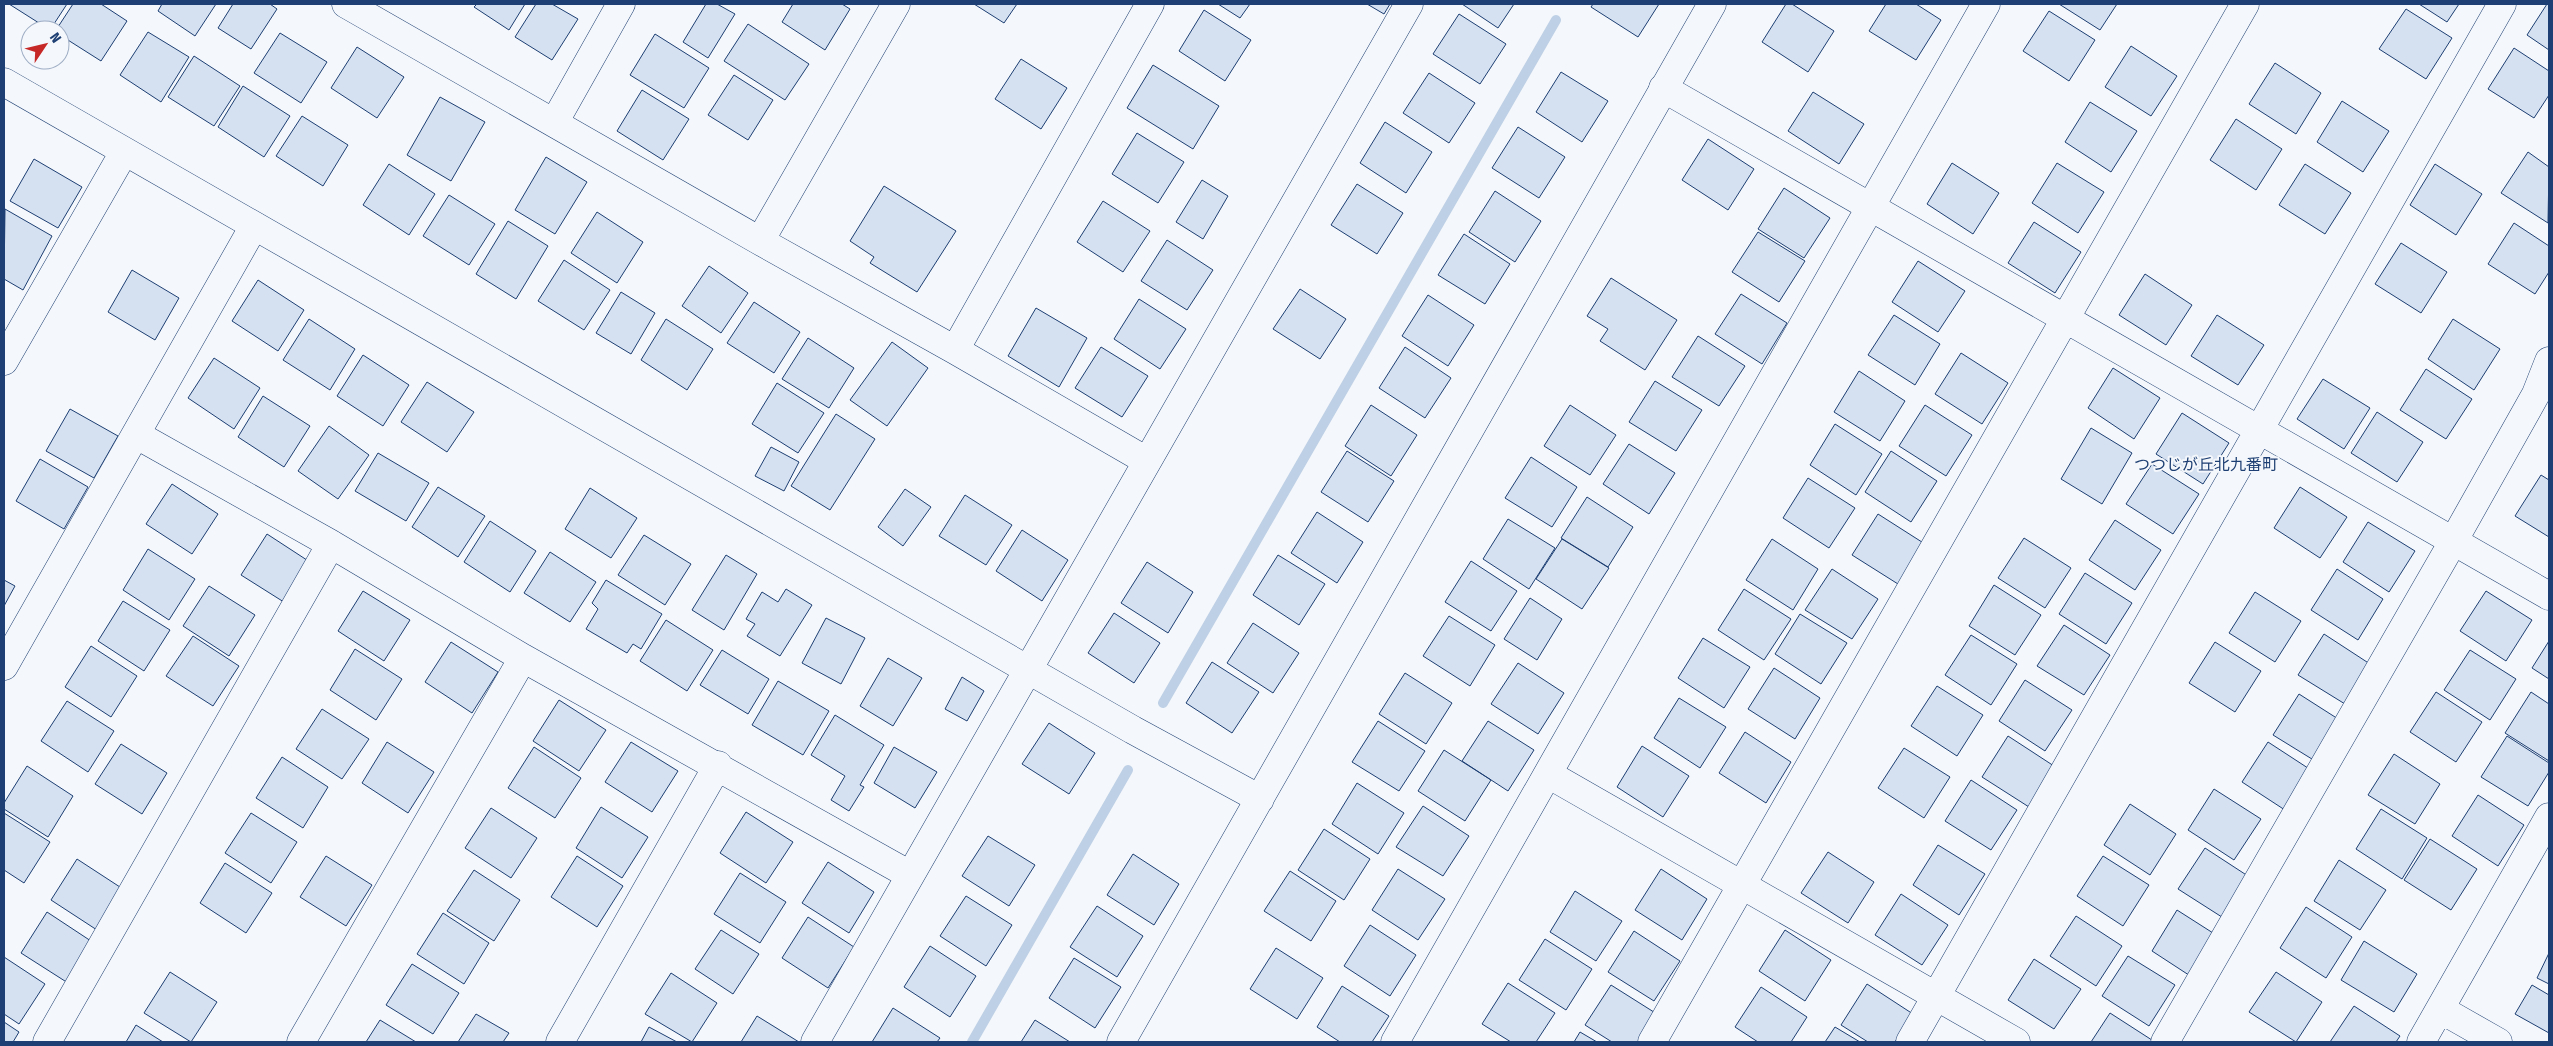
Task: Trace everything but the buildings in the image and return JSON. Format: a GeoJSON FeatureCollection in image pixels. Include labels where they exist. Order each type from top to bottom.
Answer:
{"type":"FeatureCollection","features":[{"type":"Feature","properties":{"kind":"street"},"geometry":{"type":"LineString","coordinates":[[346,4],[760,241],[956,350],[1147,461]]}},
{"type":"Feature","properties":{"kind":"street"},"geometry":{"type":"LineString","coordinates":[[554,123],[621,4]]}},
{"type":"Feature","properties":{"kind":"street"},"geometry":{"type":"LineString","coordinates":[[760,241],[896,4]]}},
{"type":"Feature","properties":{"kind":"street"},"geometry":{"type":"LineString","coordinates":[[956,350],[1150,4]]}},
{"type":"Feature","properties":{"kind":"street"},"geometry":{"type":"LineString","coordinates":[[815,1042],[1409,4]]}},
{"type":"Feature","properties":{"kind":"street"},"geometry":{"type":"LineString","coordinates":[[1121,1042],[1712,4]]}},
{"type":"Feature","properties":{"kind":"street"},"geometry":{"type":"LineString","coordinates":[[1394,1042],[1986,4]]}},
{"type":"Feature","properties":{"kind":"street"},"geometry":{"type":"LineString","coordinates":[[1652,1042],[2067,319],[2245,4]]}},
{"type":"Feature","properties":{"kind":"street"},"geometry":{"type":"LineString","coordinates":[[1910,1042],[2502,4]]}},
{"type":"Feature","properties":{"kind":"street"},"geometry":{"type":"LineString","coordinates":[[4,82],[1028,669],[1260,799]]}},
{"type":"Feature","properties":{"kind":"street"},"geometry":{"type":"LineString","coordinates":[[1663,88],[2549,596]]}},
{"type":"Feature","properties":{"kind":"street"},"geometry":{"type":"LineString","coordinates":[[4,361],[124,152]]}},
{"type":"Feature","properties":{"kind":"street"},"geometry":{"type":"LineString","coordinates":[[4,666],[137,435],[254,226]]}},
{"type":"Feature","properties":{"kind":"street"},"geometry":{"type":"LineString","coordinates":[[2165,1042],[2454,540],[2536,394],[2549,361]]}},
{"type":"Feature","properties":{"kind":"street"},"geometry":{"type":"LineString","coordinates":[[137,435],[331,544],[523,658],[718,765],[910,875]]}},
{"type":"Feature","properties":{"kind":"street"},"geometry":{"type":"LineString","coordinates":[[47,1042],[331,544]]}},
{"type":"Feature","properties":{"kind":"street"},"geometry":{"type":"LineString","coordinates":[[301,1042],[523,658]]}},
{"type":"Feature","properties":{"kind":"street"},"geometry":{"type":"LineString","coordinates":[[560,1042],[718,765]]}},
{"type":"Feature","properties":{"kind":"street"},"geometry":{"type":"LineString","coordinates":[[1548,774],[1742,887],[2016,1042]]}},
{"type":"Feature","properties":{"kind":"street"},"geometry":{"type":"LineString","coordinates":[[2421,1042],[2549,817]]}},
{"type":"Feature","properties":{"kind":"street"},"geometry":{"type":"LineString","coordinates":[[2440,1009],[2498,1042]]}},
{"type":"Feature","properties":{"kind":"waterway"},"geometry":{"type":"LineString","coordinates":[[1163,703],[1556,20]]}},
{"type":"Feature","properties":{"kind":"waterway"},"geometry":{"type":"LineString","coordinates":[[972,1042],[1128,770]]}},
{"type":"Feature","properties":{"kind":"district","name":"つつじが丘北九番町"},"geometry":{"type":"Point","coordinates":[2206,464]}}]}
